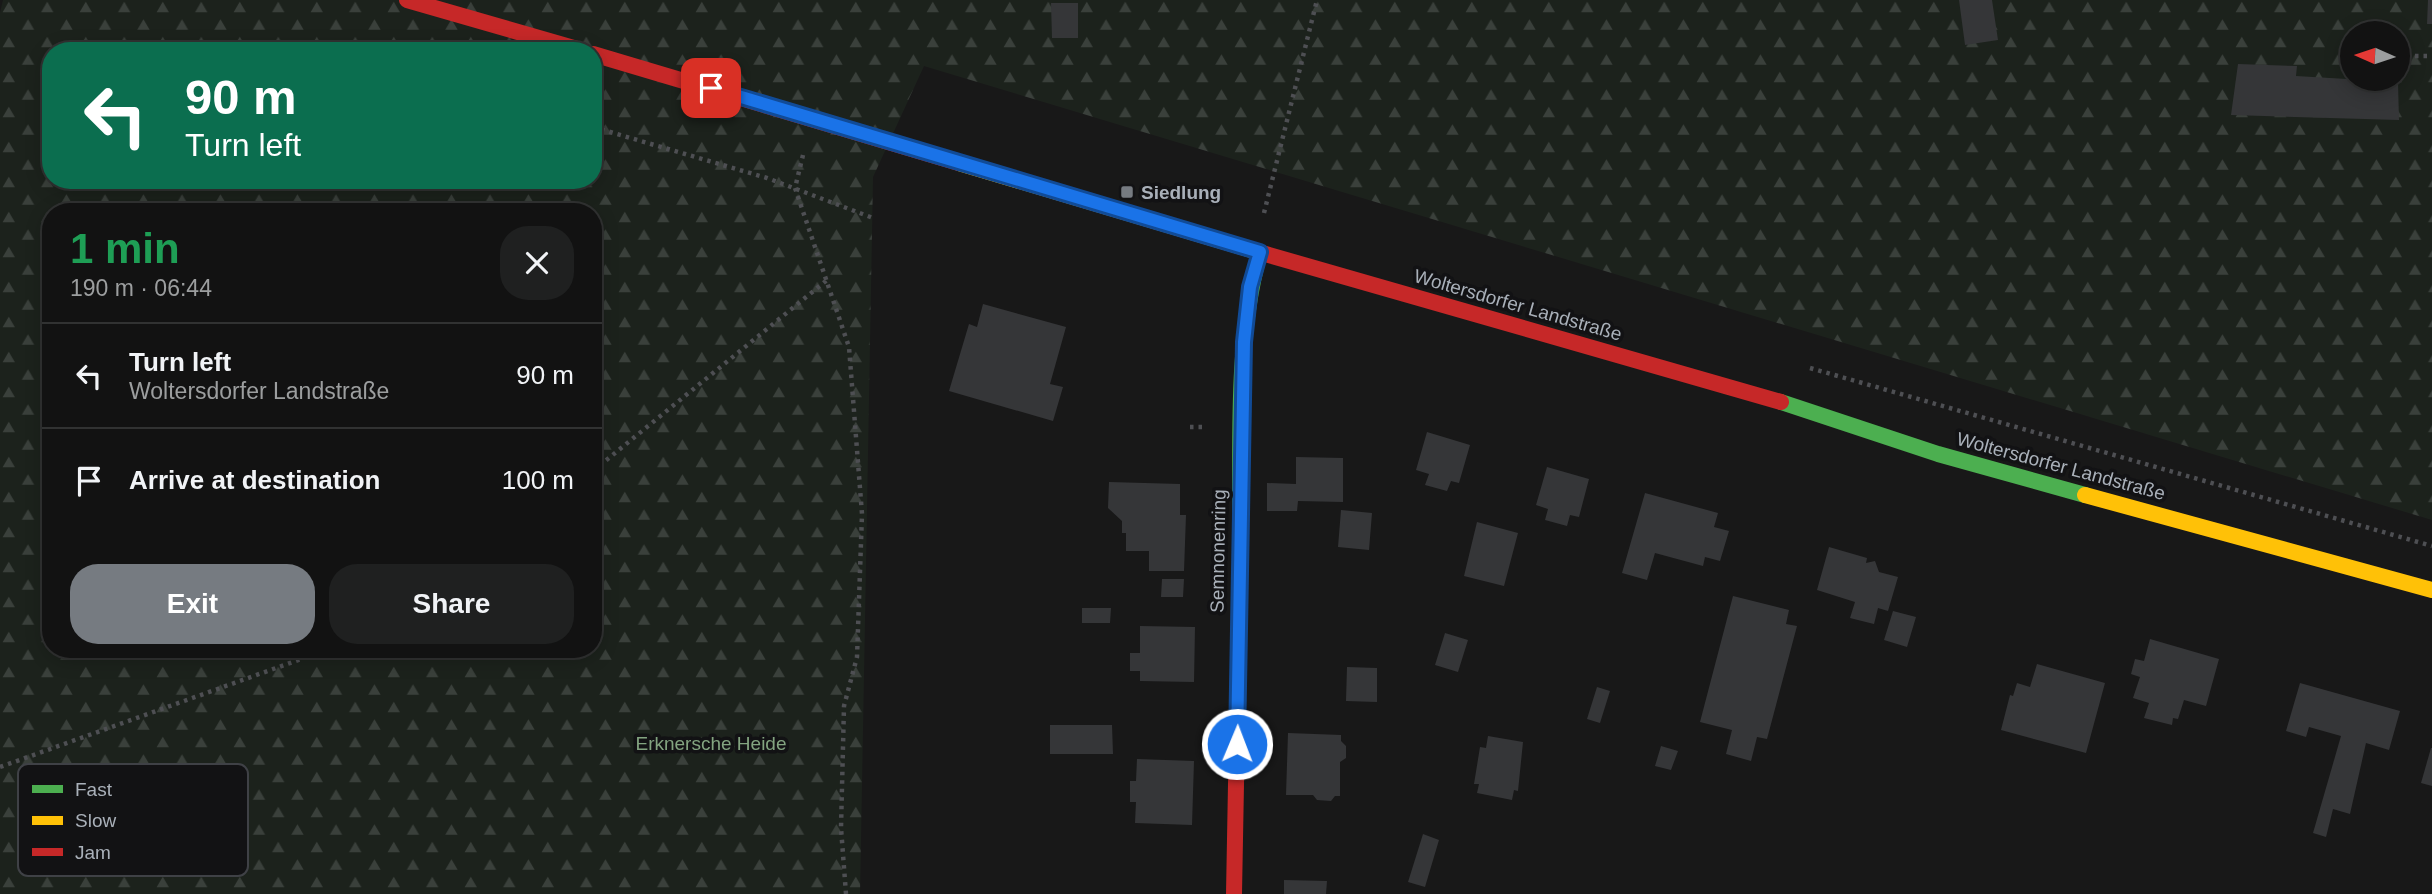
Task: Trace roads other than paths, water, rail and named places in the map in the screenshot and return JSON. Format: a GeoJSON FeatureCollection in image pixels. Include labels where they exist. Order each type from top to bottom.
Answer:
{"type":"FeatureCollection","features":[{"type":"Feature","properties":{"kind":"main road"},"geometry":{"type":"LineString","coordinates":[[407,0],[553,42]]}},
{"type":"Feature","properties":{"kind":"main road","name":"Woltersdorfer Landstraße"},"geometry":{"type":"LineString","coordinates":[[602,57],[813,117],[1260,252],[1768,398],[1938,454],[2432,590]]}},
{"type":"Feature","properties":{"kind":"main road","name":"Semnonenring"},"geometry":{"type":"LineString","coordinates":[[1234,894],[1244,342],[1250,287],[1260,252]]}},
{"type":"Feature","properties":{"kind":"place","name":"Siedlung"},"geometry":{"type":"Point","coordinates":[1127,192]}},
{"type":"Feature","properties":{"kind":"park label","name":"Erknersche Heide"},"geometry":{"type":"Point","coordinates":[711,743]}}]}
